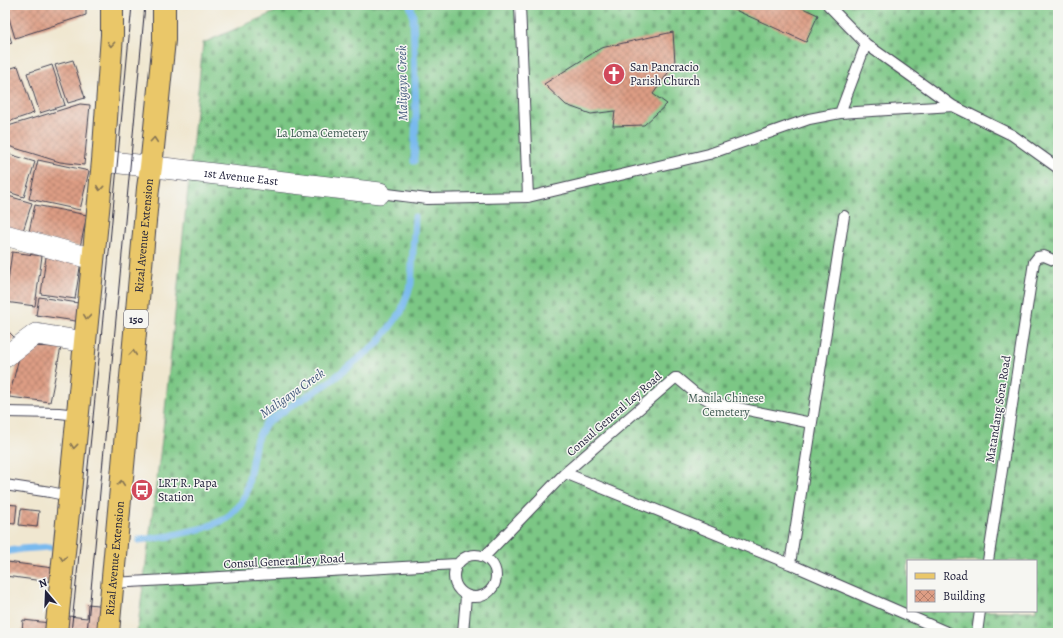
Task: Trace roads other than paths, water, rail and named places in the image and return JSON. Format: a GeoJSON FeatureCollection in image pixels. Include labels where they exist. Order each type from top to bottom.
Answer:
{"type":"FeatureCollection","features":[{"type":"Feature","properties":{"kind":"main road"},"geometry":{"type":"LineString","coordinates":[[56,633],[103,161],[112,35],[112,5]]}},
{"type":"Feature","properties":{"kind":"main road","name":"Rizal Avenue Extension"},"geometry":{"type":"LineString","coordinates":[[108,633],[148,188],[152,167],[164,40],[164,5]]}},
{"type":"Feature","properties":{"kind":"street","name":"1st Avenue East"},"geometry":{"type":"LineString","coordinates":[[103,161],[380,193]]}},
{"type":"Feature","properties":{"kind":"street"},"geometry":{"type":"LineString","coordinates":[[5,235],[93,259]]}},
{"type":"Feature","properties":{"kind":"street"},"geometry":{"type":"LineString","coordinates":[[5,357],[36,334],[85,342]]}},
{"type":"Feature","properties":{"kind":"lane"},"geometry":{"type":"LineString","coordinates":[[520,5],[528,196]]}},
{"type":"Feature","properties":{"kind":"lane"},"geometry":{"type":"LineString","coordinates":[[828,5],[866,44],[953,106],[1012,135],[1058,168]]}},
{"type":"Feature","properties":{"kind":"lane"},"geometry":{"type":"LineString","coordinates":[[840,113],[866,44]]}},
{"type":"Feature","properties":{"kind":"lane"},"geometry":{"type":"LineString","coordinates":[[380,193],[426,198],[528,196],[709,154],[809,119],[840,113],[953,106]]}},
{"type":"Feature","properties":{"kind":"lane"},"geometry":{"type":"LineString","coordinates":[[790,564],[844,216]]}},
{"type":"Feature","properties":{"kind":"lane","name":"Matandang Sora Road"},"geometry":{"type":"LineString","coordinates":[[988,560],[1034,262],[1038,257],[1044,256],[1058,262]]}},
{"type":"Feature","properties":{"kind":"lane","name":"Consul General Ley Road"},"geometry":{"type":"LineString","coordinates":[[484,557],[565,473],[675,378],[695,393],[714,403],[811,423]]}},
{"type":"Feature","properties":{"kind":"lane"},"geometry":{"type":"LineString","coordinates":[[5,412],[59,413],[77,415]]}},
{"type":"Feature","properties":{"kind":"lane"},"geometry":{"type":"LineString","coordinates":[[565,473],[790,564],[949,633]]}},
{"type":"Feature","properties":{"kind":"lane"},"geometry":{"type":"LineString","coordinates":[[5,485],[69,496]]}},
{"type":"Feature","properties":{"kind":"lane"},"geometry":{"type":"LineString","coordinates":[[476,555],[484,557],[490,561],[496,574],[492,589],[487,594],[480,597],[473,598],[466,596],[455,586],[453,578],[457,564],[462,559],[469,556],[476,555]]}},
{"type":"Feature","properties":{"kind":"lane","name":"Consul General Ley Road"},"geometry":{"type":"LineString","coordinates":[[112,584],[457,564]]}},
{"type":"Feature","properties":{"kind":"lane"},"geometry":{"type":"LineString","coordinates":[[463,633],[466,596]]}},
{"type":"Feature","properties":{"kind":"lane"},"geometry":{"type":"LineString","coordinates":[[977,633],[980,612]]}},
{"type":"Feature","properties":{"kind":"waterway","name":"Maligaya Creek"},"geometry":{"type":"LineString","coordinates":[[410,5],[413,15],[416,115],[414,161]]}},
{"type":"Feature","properties":{"kind":"waterway","name":"Maligaya Creek"},"geometry":{"type":"LineString","coordinates":[[139,540],[170,536],[204,528],[226,519],[240,505],[246,494],[256,441],[266,423],[328,383],[377,344],[401,312],[411,284],[415,217]]}},
{"type":"Feature","properties":{"kind":"waterway","name":"Maligaya Creek"},"geometry":{"type":"LineString","coordinates":[[5,552],[21,549],[50,547]]}},
{"type":"Feature","properties":{"kind":"tram line"},"geometry":{"type":"LineString","coordinates":[[71,633],[101,339],[132,5]]}},
{"type":"Feature","properties":{"kind":"tram line"},"geometry":{"type":"LineString","coordinates":[[87,633],[145,5]]}},
{"type":"Feature","properties":{"kind":"place","name":"San Pancracio Parish Church"},"geometry":{"type":"Point","coordinates":[614,74]}},
{"type":"Feature","properties":{"kind":"place","name":"LRT R. Papa Station"},"geometry":{"type":"Point","coordinates":[142,490]}},
{"type":"Feature","properties":{"kind":"park label","name":"La Loma Cemetery"},"geometry":{"type":"Point","coordinates":[322,133]}},
{"type":"Feature","properties":{"kind":"park label","name":"Manila Chinese Cemetery"},"geometry":{"type":"Point","coordinates":[726,405]}}]}
